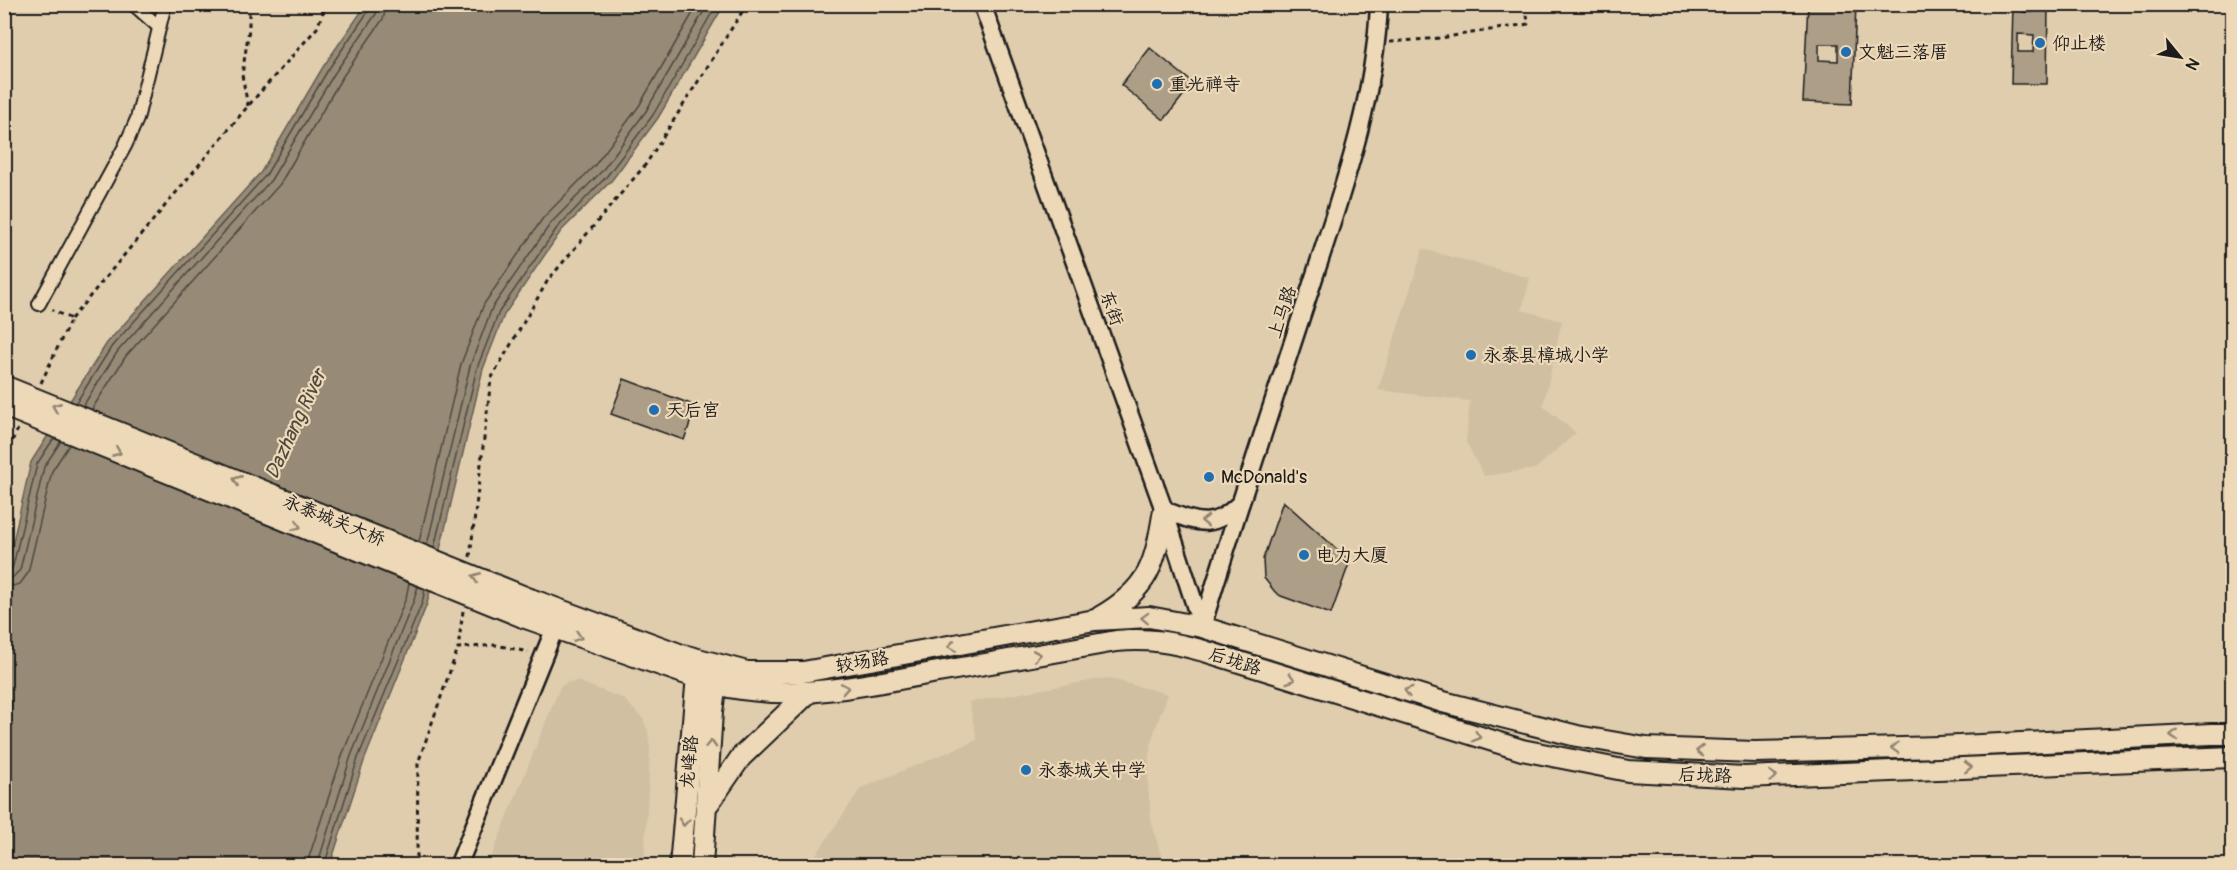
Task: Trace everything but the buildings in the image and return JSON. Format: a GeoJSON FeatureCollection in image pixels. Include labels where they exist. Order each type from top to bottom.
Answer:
{"type":"FeatureCollection","features":[{"type":"Feature","properties":{"kind":"main road","name":"永泰城关大桥"},"geometry":{"type":"LineString","coordinates":[[4,386],[527,608]]}},
{"type":"Feature","properties":{"kind":"main road","name":"永泰城关大桥"},"geometry":{"type":"LineString","coordinates":[[4,406],[527,608]]}},
{"type":"Feature","properties":{"kind":"main road"},"geometry":{"type":"LineString","coordinates":[[1095,620],[1116,608],[1145,579],[1153,564],[1164,510]]}},
{"type":"Feature","properties":{"kind":"main road","name":"较场路"},"geometry":{"type":"LineString","coordinates":[[527,608],[707,672],[745,691],[808,693],[831,691],[1116,641],[1144,639],[1195,648]]}},
{"type":"Feature","properties":{"kind":"main road","name":"较场路"},"geometry":{"type":"LineString","coordinates":[[707,672],[803,672],[1095,620],[1149,617],[1202,627]]}},
{"type":"Feature","properties":{"kind":"main road"},"geometry":{"type":"LineString","coordinates":[[1195,648],[1202,627]]}},
{"type":"Feature","properties":{"kind":"main road","name":"后垅路"},"geometry":{"type":"LineString","coordinates":[[1202,627],[1443,702],[1577,736],[1646,748],[1755,752],[2232,734]]}},
{"type":"Feature","properties":{"kind":"main road","name":"后垅路"},"geometry":{"type":"LineString","coordinates":[[1195,648],[1522,750],[1628,771],[1745,777],[2232,757]]}},
{"type":"Feature","properties":{"kind":"main road","name":"龙峰路"},"geometry":{"type":"LineString","coordinates":[[702,866],[707,805],[707,672]]}},
{"type":"Feature","properties":{"kind":"main road","name":"龙峰路"},"geometry":{"type":"LineString","coordinates":[[680,866],[707,672]]}},
{"type":"Feature","properties":{"kind":"main road"},"geometry":{"type":"LineString","coordinates":[[707,805],[741,757],[808,693]]}},
{"type":"Feature","properties":{"kind":"street"},"geometry":{"type":"LineString","coordinates":[[133,4],[159,27]]}},
{"type":"Feature","properties":{"kind":"street"},"geometry":{"type":"LineString","coordinates":[[39,304],[126,146],[137,119],[165,4]]}},
{"type":"Feature","properties":{"kind":"street","name":"东街"},"geometry":{"type":"LineString","coordinates":[[981,4],[1164,510],[1202,627]]}},
{"type":"Feature","properties":{"kind":"street","name":"上马路"},"geometry":{"type":"LineString","coordinates":[[1202,627],[1337,206],[1369,89],[1377,44],[1379,4]]}},
{"type":"Feature","properties":{"kind":"street"},"geometry":{"type":"LineString","coordinates":[[1164,510],[1187,519],[1202,522],[1218,521],[1228,515],[1241,501]]}},
{"type":"Feature","properties":{"kind":"street"},"geometry":{"type":"LineString","coordinates":[[458,866],[558,620]]}},
{"type":"Feature","properties":{"kind":"path"},"geometry":{"type":"LineString","coordinates":[[248,106],[242,75],[249,29],[249,4]]}},
{"type":"Feature","properties":{"kind":"path"},"geometry":{"type":"LineString","coordinates":[[37,391],[71,319],[248,106],[317,28],[326,4]]}},
{"type":"Feature","properties":{"kind":"path"},"geometry":{"type":"LineString","coordinates":[[469,567],[491,379],[548,280],[646,164],[747,4]]}},
{"type":"Feature","properties":{"kind":"path"},"geometry":{"type":"LineString","coordinates":[[1377,44],[1440,38],[1528,24],[1526,4]]}},
{"type":"Feature","properties":{"kind":"path"},"geometry":{"type":"LineString","coordinates":[[39,304],[71,319]]}},
{"type":"Feature","properties":{"kind":"path"},"geometry":{"type":"LineString","coordinates":[[4,457],[22,422]]}},
{"type":"Feature","properties":{"kind":"path"},"geometry":{"type":"LineString","coordinates":[[4,467],[12,443]]}},
{"type":"Feature","properties":{"kind":"path"},"geometry":{"type":"LineString","coordinates":[[412,866],[417,855],[418,763],[458,648],[464,602]]}},
{"type":"Feature","properties":{"kind":"path"},"geometry":{"type":"LineString","coordinates":[[458,648],[496,645],[543,656]]}},
{"type":"Feature","properties":{"kind":"shaded area","name":"永泰县樟城小学"},"geometry":{"type":"Polygon","coordinates":[[[1423,249],[1530,278],[1522,310],[1562,321],[1543,406],[1576,433],[1535,469],[1484,476],[1466,442],[1470,401],[1378,390],[1423,249]]]}},
{"type":"Feature","properties":{"kind":"shaded area","name":"永泰城关中学"},"geometry":{"type":"Polygon","coordinates":[[[1107,678],[1168,694],[1155,729],[1149,755],[1148,785],[1151,820],[1160,852],[1167,865],[809,865],[861,788],[977,740],[969,702],[1107,678]]]}},
{"type":"Feature","properties":{"kind":"shaded area"},"geometry":{"type":"Polygon","coordinates":[[[577,681],[624,699],[643,719],[648,731],[650,750],[644,865],[488,865],[560,687],[567,682],[577,681]]]}},
{"type":"Feature","properties":{"kind":"water","name":"Dazhang River"},"geometry":{"type":"Polygon","coordinates":[[[366,5],[724,5],[658,118],[612,180],[561,231],[504,315],[483,369],[427,604],[364,761],[330,865],[5,866],[5,577],[31,462],[107,343],[261,172],[323,67],[366,5]]]}},
{"type":"Feature","properties":{"kind":"place","name":"仰止楼"},"geometry":{"type":"Point","coordinates":[2040,43]}},
{"type":"Feature","properties":{"kind":"place","name":"文魁三落厝"},"geometry":{"type":"Point","coordinates":[1846,52]}},
{"type":"Feature","properties":{"kind":"place","name":"重光禅寺"},"geometry":{"type":"Point","coordinates":[1157,84]}},
{"type":"Feature","properties":{"kind":"place","name":"永泰县樟城小学"},"geometry":{"type":"Point","coordinates":[1471,355]}},
{"type":"Feature","properties":{"kind":"place","name":"天后宫"},"geometry":{"type":"Point","coordinates":[654,410]}},
{"type":"Feature","properties":{"kind":"place","name":"McDonald's"},"geometry":{"type":"Point","coordinates":[1209,477]}},
{"type":"Feature","properties":{"kind":"place","name":"电力大厦"},"geometry":{"type":"Point","coordinates":[1304,555]}},
{"type":"Feature","properties":{"kind":"place","name":"永泰城关中学"},"geometry":{"type":"Point","coordinates":[1026,770]}}]}
